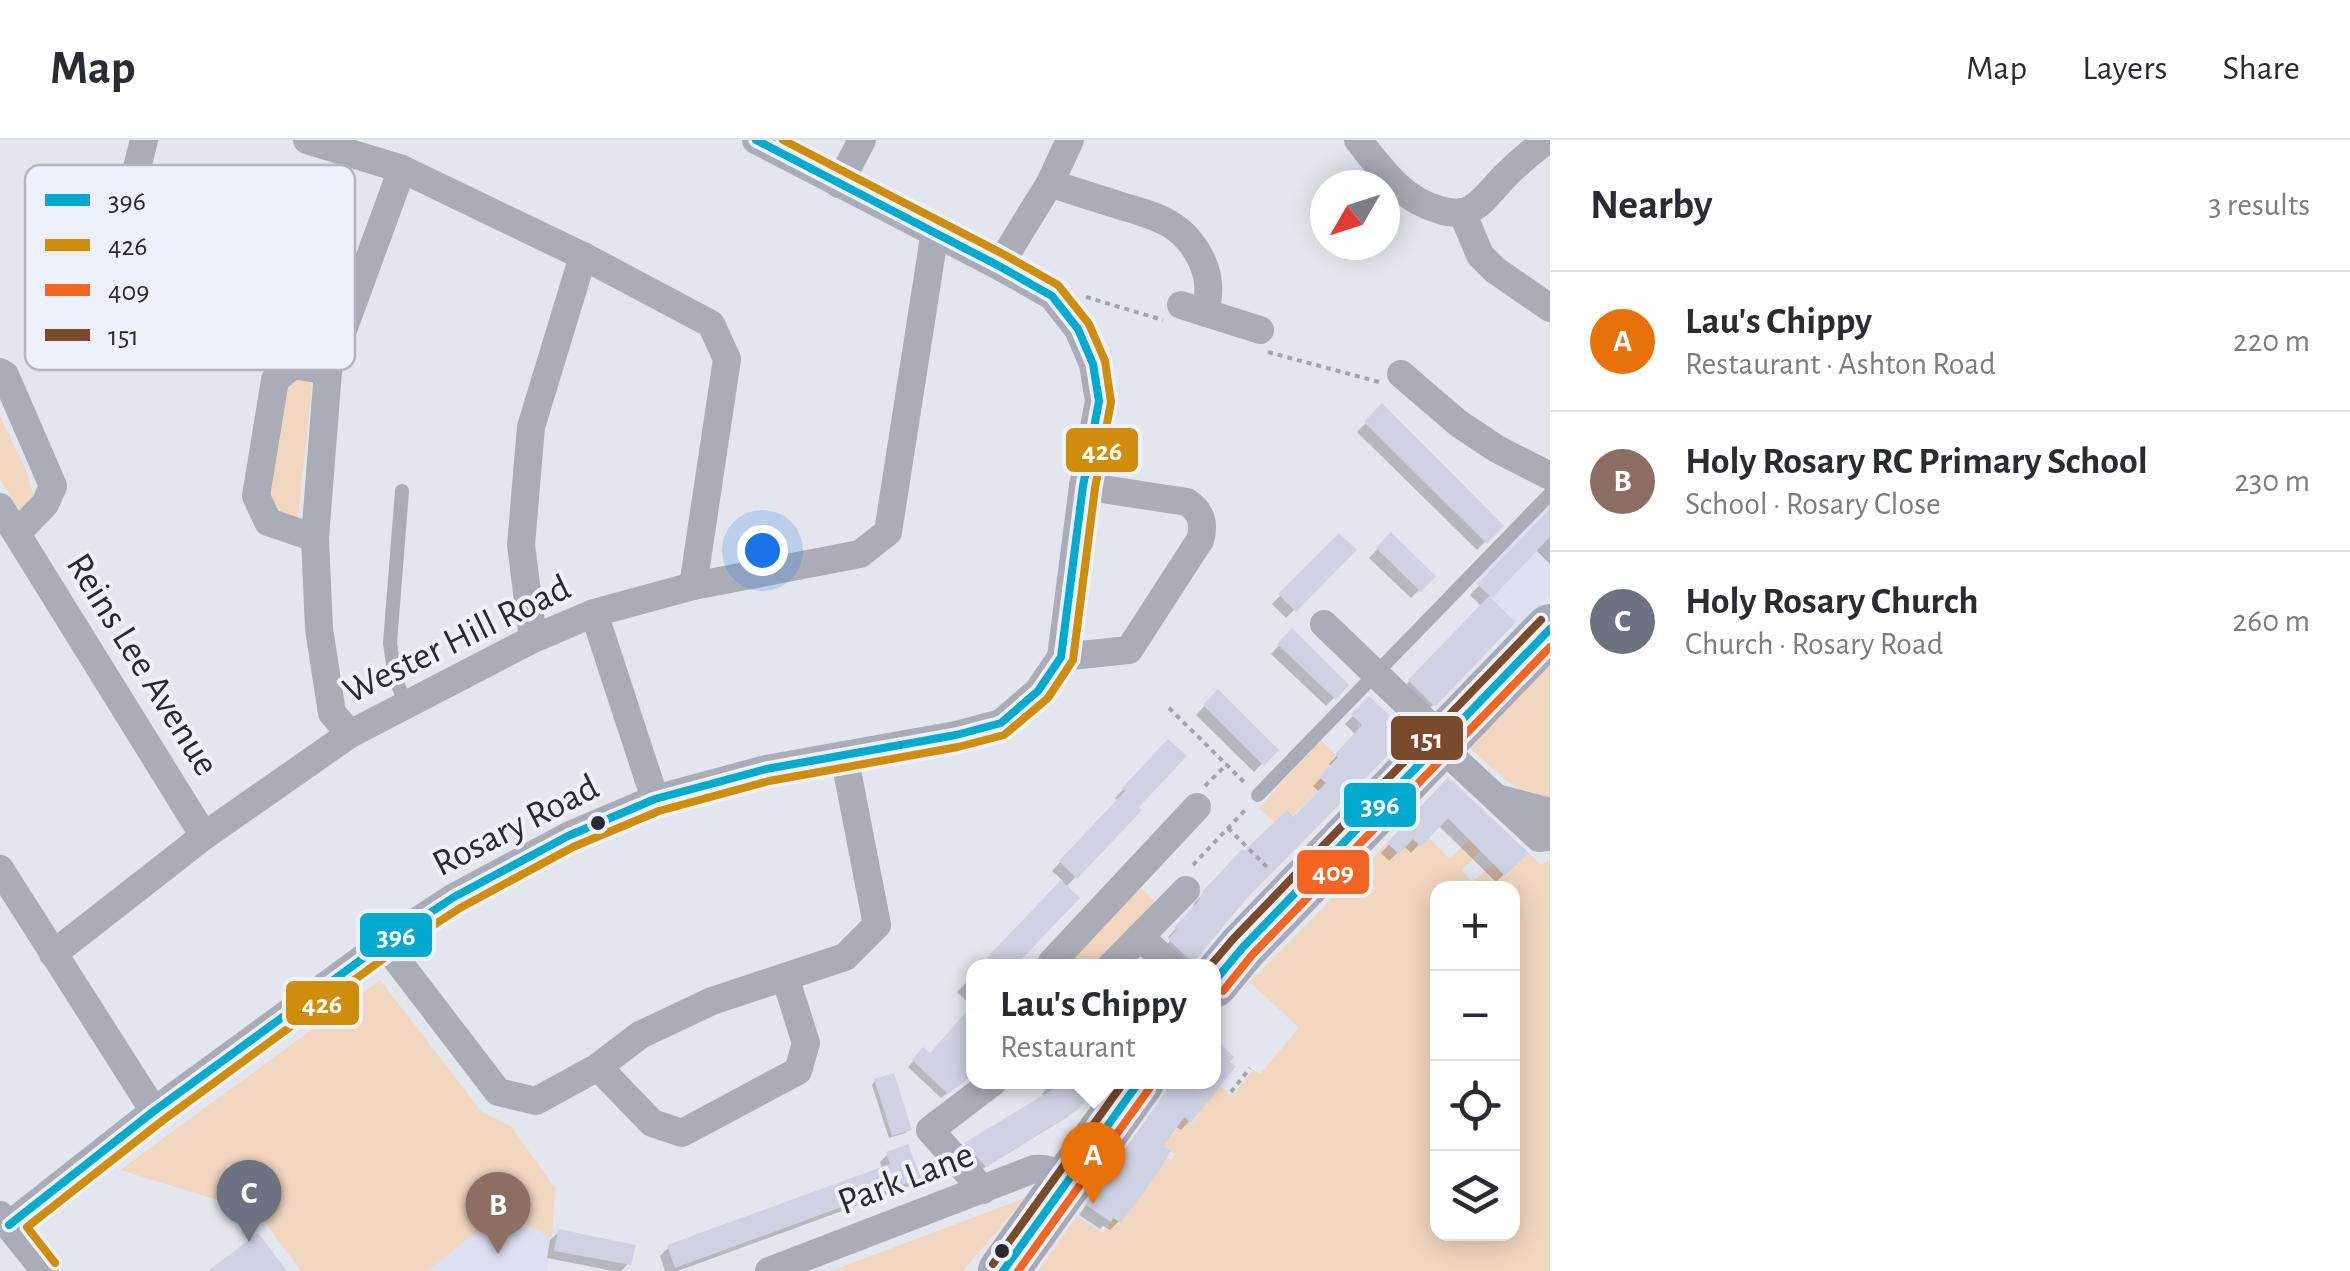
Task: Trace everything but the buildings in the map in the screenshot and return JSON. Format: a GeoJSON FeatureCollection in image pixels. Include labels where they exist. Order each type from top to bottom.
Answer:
{"type":"FeatureCollection","features":[{"type":"Feature","properties":{"kind":"highway"},"geometry":{"type":"LineString","coordinates":[[1221,973],[1550,629]]}},
{"type":"Feature","properties":{"kind":"highway"},"geometry":{"type":"LineString","coordinates":[[1003,1271],[1134,1089]]}},
{"type":"Feature","properties":{"kind":"street"},"geometry":{"type":"LineString","coordinates":[[138,165],[144,140]]}},
{"type":"Feature","properties":{"kind":"street"},"geometry":{"type":"LineString","coordinates":[[308,140],[402,169],[583,256],[710,324],[727,359],[693,586]]}},
{"type":"Feature","properties":{"kind":"street"},"geometry":{"type":"LineString","coordinates":[[756,140],[1052,296],[1078,329],[1093,364],[1099,401],[1083,486],[1061,658],[1129,650],[1204,529],[1197,510],[1187,502],[1083,486]]}},
{"type":"Feature","properties":{"kind":"street"},"geometry":{"type":"LineString","coordinates":[[840,184],[862,140]]}},
{"type":"Feature","properties":{"kind":"street"},"geometry":{"type":"LineString","coordinates":[[999,266],[1050,183],[1070,140]]}},
{"type":"Feature","properties":{"kind":"street"},"geometry":{"type":"LineString","coordinates":[[1358,140],[1404,194],[1445,212],[1462,212],[1482,201],[1547,140]]}},
{"type":"Feature","properties":{"kind":"street"},"geometry":{"type":"LineString","coordinates":[[355,297],[402,169]]}},
{"type":"Feature","properties":{"kind":"street"},"geometry":{"type":"LineString","coordinates":[[1050,183],[1158,217],[1176,227],[1190,239],[1206,270],[1210,292],[1193,309],[1260,330]]}},
{"type":"Feature","properties":{"kind":"street"},"geometry":{"type":"LineString","coordinates":[[1462,212],[1480,255],[1534,304]]}},
{"type":"Feature","properties":{"kind":"street","name":"Wester Hill Road"},"geometry":{"type":"LineString","coordinates":[[52,954],[204,836],[350,734],[533,639],[594,614],[693,586],[860,554],[888,532],[935,231]]}},
{"type":"Feature","properties":{"kind":"street"},"geometry":{"type":"LineString","coordinates":[[533,639],[521,544],[531,427],[583,256]]}},
{"type":"Feature","properties":{"kind":"street"},"geometry":{"type":"LineString","coordinates":[[287,370],[275,380],[256,496],[268,522],[315,538]]}},
{"type":"Feature","properties":{"kind":"street"},"geometry":{"type":"LineString","coordinates":[[328,370],[315,538],[319,629],[332,714],[350,734]]}},
{"type":"Feature","properties":{"kind":"street","name":"Reins Lee Avenue"},"geometry":{"type":"LineString","coordinates":[[0,372],[53,486],[45,504],[17,533]]}},
{"type":"Feature","properties":{"kind":"street"},"geometry":{"type":"LineString","coordinates":[[1401,374],[1497,450],[1550,476]]}},
{"type":"Feature","properties":{"kind":"street","name":"Reins Lee Avenue"},"geometry":{"type":"LineString","coordinates":[[0,507],[204,836]]}},
{"type":"Feature","properties":{"kind":"street"},"geometry":{"type":"LineString","coordinates":[[594,614],[655,798]]}},
{"type":"Feature","properties":{"kind":"street"},"geometry":{"type":"LineString","coordinates":[[1324,624],[1442,739],[1452,756],[1495,797],[1540,838],[1550,837]]}},
{"type":"Feature","properties":{"kind":"street","name":"Rosary Road"},"geometry":{"type":"LineString","coordinates":[[4,1220],[384,943],[470,888],[568,836],[655,798],[766,768],[956,735],[1000,723],[1038,691],[1061,658]]}},
{"type":"Feature","properties":{"kind":"street"},"geometry":{"type":"LineString","coordinates":[[384,943],[498,1092],[536,1101],[598,1067],[640,1035],[712,1001],[845,957],[877,925],[844,755]]}},
{"type":"Feature","properties":{"kind":"street"},"geometry":{"type":"LineString","coordinates":[[1495,797],[1550,812]]}},
{"type":"Feature","properties":{"kind":"street"},"geometry":{"type":"LineString","coordinates":[[1055,959],[1198,807]]}},
{"type":"Feature","properties":{"kind":"street"},"geometry":{"type":"LineString","coordinates":[[0,868],[154,1110]]}},
{"type":"Feature","properties":{"kind":"street"},"geometry":{"type":"LineString","coordinates":[[1118,959],[1174,896],[1139,870]]}},
{"type":"Feature","properties":{"kind":"street"},"geometry":{"type":"LineString","coordinates":[[1140,937],[1164,959]]}},
{"type":"Feature","properties":{"kind":"street"},"geometry":{"type":"LineString","coordinates":[[598,1067],[652,1124],[682,1133],[798,1071],[806,1043],[785,977]]}},
{"type":"Feature","properties":{"kind":"street"},"geometry":{"type":"LineString","coordinates":[[983,1190],[930,1130],[984,1089]]}},
{"type":"Feature","properties":{"kind":"street","name":"Park Lane"},"geometry":{"type":"LineString","coordinates":[[769,1271],[1034,1169],[1054,1171],[1067,1180]]}},
{"type":"Feature","properties":{"kind":"street"},"geometry":{"type":"LineString","coordinates":[[4,1220],[45,1271]]}},
{"type":"Feature","properties":{"kind":"lane"},"geometry":{"type":"LineString","coordinates":[[280,370],[284,373]]}},
{"type":"Feature","properties":{"kind":"lane"},"geometry":{"type":"LineString","coordinates":[[402,491],[390,643],[396,678],[406,704]]}},
{"type":"Feature","properties":{"kind":"lane"},"geometry":{"type":"LineString","coordinates":[[1258,796],[1550,494]]}},
{"type":"Feature","properties":{"kind":"path"},"geometry":{"type":"LineString","coordinates":[[1169,708],[1258,796],[1174,896]]}},
{"type":"Feature","properties":{"kind":"path"},"geometry":{"type":"LineString","coordinates":[[1228,828],[1280,880]]}},
{"type":"Feature","properties":{"kind":"path"},"geometry":{"type":"LineString","coordinates":[[1230,1092],[1250,1068]]}},
{"type":"Feature","properties":{"kind":"shaded area"},"geometry":{"type":"Polygon","coordinates":[[[296,380],[312,386],[298,517],[291,521],[267,504],[279,392],[296,380]]]}},
{"type":"Feature","properties":{"kind":"shaded area"},"geometry":{"type":"Polygon","coordinates":[[[0,416],[27,472],[35,502],[19,509],[0,479],[0,416]]]}},
{"type":"Feature","properties":{"kind":"shaded area"},"geometry":{"type":"Polygon","coordinates":[[[1550,503],[1550,594],[1523,628],[1475,582],[1550,503]]]}},
{"type":"Feature","properties":{"kind":"shaded area"},"geometry":{"type":"Polygon","coordinates":[[[1550,663],[1550,799],[1520,790],[1469,747],[1550,663]]]}},
{"type":"Feature","properties":{"kind":"shaded area"},"geometry":{"type":"Polygon","coordinates":[[[1321,740],[1345,764],[1320,777],[1326,783],[1280,828],[1259,808],[1321,740]]]}},
{"type":"Feature","properties":{"kind":"shaded area"},"geometry":{"type":"Polygon","coordinates":[[[1429,838],[1450,859],[1469,840],[1481,851],[1462,870],[1472,881],[1430,881],[1430,1241],[1520,1241],[1520,881],[1474,881],[1493,863],[1506,876],[1529,853],[1541,865],[1550,860],[1550,1271],[1038,1271],[1077,1216],[1103,1233],[1113,1218],[1122,1223],[1158,1153],[1171,1160],[1175,1154],[1164,1146],[1185,1118],[1193,1123],[1201,1112],[1194,1106],[1208,1089],[1221,1087],[1232,1096],[1253,1070],[1260,1074],[1299,1028],[1250,982],[1387,843],[1399,854],[1413,839],[1421,847],[1429,838]]]}},
{"type":"Feature","properties":{"kind":"shaded area"},"geometry":{"type":"Polygon","coordinates":[[[1133,889],[1142,889],[1154,901],[1152,914],[1107,959],[1072,959],[1075,950],[1133,889]]]}},
{"type":"Feature","properties":{"kind":"shaded area"},"geometry":{"type":"Polygon","coordinates":[[[380,980],[482,1112],[511,1126],[555,1188],[552,1238],[502,1212],[427,1271],[301,1271],[257,1212],[120,1170],[380,980]]]}},
{"type":"Feature","properties":{"kind":"shaded area"},"geometry":{"type":"Polygon","coordinates":[[[1025,1198],[963,1271],[831,1271],[1025,1198]]]}},
{"type":"Feature","properties":{"kind":"shaded area"},"geometry":{"type":"Polygon","coordinates":[[[502,1212],[552,1238],[547,1271],[427,1271],[502,1212]]]}},
{"type":"Feature","properties":{"kind":"transit line","name":"396"},"geometry":{"type":"LineString","coordinates":[[9,1225],[154,1111],[384,943],[454,897],[568,836],[655,799],[766,769],[956,735],[1001,723],[1038,691],[1061,657],[1083,486],[1099,401],[1093,364],[1078,329],[1052,296],[756,140]]}},
{"type":"Feature","properties":{"kind":"transit line","name":"426"},"geometry":{"type":"LineString","coordinates":[[55,1263],[27,1227],[162,1121],[391,953],[460,908],[573,847],[659,811],[769,781],[1004,735],[1048,698],[1073,660],[1095,488],[1111,402],[1105,361],[1089,324],[1058,285],[783,140]]}},
{"type":"Feature","properties":{"kind":"transit line","name":"151"},"geometry":{"type":"LineString","coordinates":[[1216,959],[1541,620]]}},
{"type":"Feature","properties":{"kind":"transit line","name":"396"},"geometry":{"type":"LineString","coordinates":[[1221,973],[1550,629]]}},
{"type":"Feature","properties":{"kind":"transit line","name":"409"},"geometry":{"type":"LineString","coordinates":[[1223,991],[1252,955],[1550,647]]}},
{"type":"Feature","properties":{"kind":"transit line","name":"151"},"geometry":{"type":"LineString","coordinates":[[993,1264],[1119,1089]]}},
{"type":"Feature","properties":{"kind":"transit line","name":"396"},"geometry":{"type":"LineString","coordinates":[[1003,1271],[1134,1089]]}},
{"type":"Feature","properties":{"kind":"transit line","name":"409"},"geometry":{"type":"LineString","coordinates":[[1018,1271],[1149,1089]]}},
{"type":"Feature","properties":{"kind":"place","name":"Lau's Chippy"},"geometry":{"type":"Point","coordinates":[1093,1204]}},
{"type":"Feature","properties":{"kind":"place","name":"Holy Rosary Church"},"geometry":{"type":"Point","coordinates":[249,1242]}},
{"type":"Feature","properties":{"kind":"place","name":"Holy Rosary RC Primary School"},"geometry":{"type":"Point","coordinates":[498,1254]}}]}
